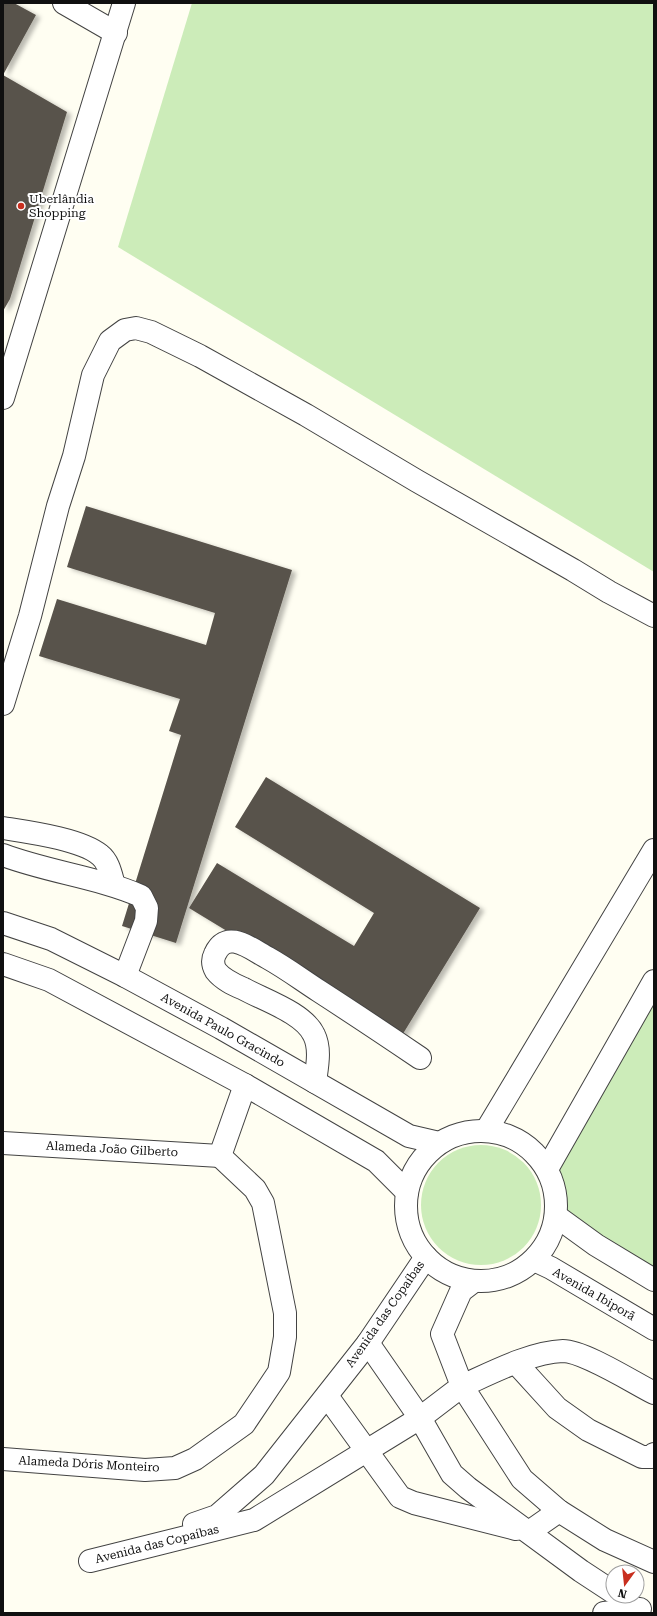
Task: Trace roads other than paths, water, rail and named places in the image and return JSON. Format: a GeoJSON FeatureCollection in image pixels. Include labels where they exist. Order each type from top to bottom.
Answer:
{"type":"FeatureCollection","features":[{"type":"Feature","properties":{"kind":"street"},"geometry":{"type":"LineString","coordinates":[[64,3],[116,33]]}},
{"type":"Feature","properties":{"kind":"street"},"geometry":{"type":"LineString","coordinates":[[3,398],[124,3]]}},
{"type":"Feature","properties":{"kind":"street"},"geometry":{"type":"LineString","coordinates":[[3,704],[30,616],[58,506],[74,456],[93,375],[110,341],[125,330],[136,328],[151,332],[226,370],[306,415],[417,481],[573,570],[651,619]]}},
{"type":"Feature","properties":{"kind":"street"},"geometry":{"type":"LineString","coordinates":[[3,828],[37,833],[70,841],[88,848],[100,855],[107,864],[114,885]]}},
{"type":"Feature","properties":{"kind":"street"},"geometry":{"type":"LineString","coordinates":[[486,1130],[654,850]]}},
{"type":"Feature","properties":{"kind":"street"},"geometry":{"type":"LineString","coordinates":[[3,855],[20,861],[114,885],[141,896],[147,908],[146,920],[125,976]]}},
{"type":"Feature","properties":{"kind":"street","name":"Avenida Paulo Gracindo"},"geometry":{"type":"LineString","coordinates":[[3,923],[51,939],[125,976],[221,1028],[409,1136],[439,1143]]}},
{"type":"Feature","properties":{"kind":"street"},"geometry":{"type":"LineString","coordinates":[[315,1082],[318,1063],[317,1046],[314,1034],[304,1022],[290,1011],[235,985],[219,974],[213,960],[217,951],[225,942],[234,941],[243,944],[276,962],[420,1058]]}},
{"type":"Feature","properties":{"kind":"street"},"geometry":{"type":"LineString","coordinates":[[3,964],[49,980],[245,1085],[376,1161],[407,1192]]}},
{"type":"Feature","properties":{"kind":"street"},"geometry":{"type":"LineString","coordinates":[[547,1169],[654,981]]}},
{"type":"Feature","properties":{"kind":"street"},"geometry":{"type":"LineString","coordinates":[[220,1156],[245,1085]]}},
{"type":"Feature","properties":{"kind":"street"},"geometry":{"type":"LineString","coordinates":[[486,1130],[516,1140],[531,1150],[547,1169],[555,1192],[556,1216],[548,1240],[534,1260],[516,1272],[496,1279],[474,1280],[456,1277],[440,1268],[426,1257],[412,1237],[406,1215],[407,1192],[413,1173],[424,1156],[439,1143],[462,1133],[486,1130]]}},
{"type":"Feature","properties":{"kind":"street","name":"Alameda João Gilberto"},"geometry":{"type":"LineString","coordinates":[[3,1143],[220,1156]]}},
{"type":"Feature","properties":{"kind":"street","name":"Alameda Dóris Monteiro"},"geometry":{"type":"LineString","coordinates":[[3,1459],[145,1470],[175,1468],[195,1459],[244,1424],[279,1372],[285,1336],[285,1313],[263,1202],[255,1190],[220,1156]]}},
{"type":"Feature","properties":{"kind":"street"},"geometry":{"type":"LineString","coordinates":[[556,1216],[596,1245],[654,1280]]}},
{"type":"Feature","properties":{"kind":"street","name":"Avenida das Copaíbas"},"geometry":{"type":"LineString","coordinates":[[426,1257],[368,1343],[264,1475],[217,1516],[90,1561],[254,1520],[420,1418],[462,1386],[516,1363],[544,1354],[564,1351],[584,1356],[654,1394]]}},
{"type":"Feature","properties":{"kind":"street","name":"Avenida Ibiporã"},"geometry":{"type":"LineString","coordinates":[[534,1260],[551,1268],[654,1329]]}},
{"type":"Feature","properties":{"kind":"street"},"geometry":{"type":"LineString","coordinates":[[474,1280],[461,1291],[442,1334],[462,1386],[522,1479],[559,1511],[605,1540],[654,1562]]}},
{"type":"Feature","properties":{"kind":"street"},"geometry":{"type":"LineString","coordinates":[[368,1343],[420,1418],[452,1474],[468,1488],[581,1571],[605,1587]]}},
{"type":"Feature","properties":{"kind":"street"},"geometry":{"type":"LineString","coordinates":[[516,1363],[557,1408],[588,1430],[642,1457],[652,1457],[654,1454]]}},
{"type":"Feature","properties":{"kind":"street"},"geometry":{"type":"LineString","coordinates":[[327,1396],[400,1497],[414,1503],[529,1532],[559,1511]]}},
{"type":"Feature","properties":{"kind":"street"},"geometry":{"type":"LineString","coordinates":[[632,1604],[643,1611]]}},
{"type":"Feature","properties":{"kind":"street"},"geometry":{"type":"LineString","coordinates":[[604,1613],[643,1611]]}},
{"type":"Feature","properties":{"kind":"place","name":"Uberlândia Shopping"},"geometry":{"type":"Point","coordinates":[21,206]}}]}
